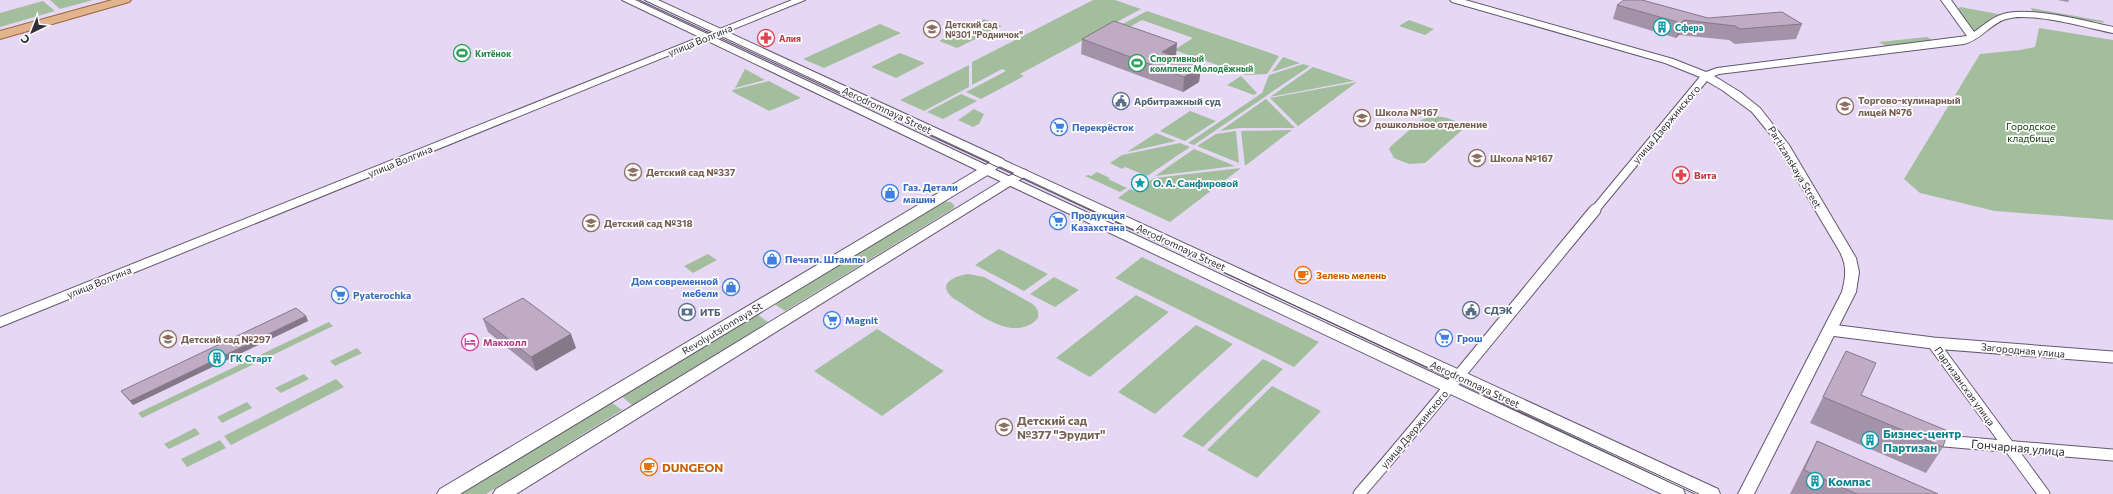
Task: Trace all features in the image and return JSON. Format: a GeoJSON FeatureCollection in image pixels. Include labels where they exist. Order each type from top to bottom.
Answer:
{"type":"FeatureCollection","features":[{"type":"Feature","properties":{"kind":"main road"},"geometry":{"type":"LineString","coordinates":[[0,31],[113,0]]}},
{"type":"Feature","properties":{"kind":"main road"},"geometry":{"type":"LineString","coordinates":[[0,35],[125,0]]}},
{"type":"Feature","properties":{"kind":"main road","name":"Aerodromnaya Street"},"geometry":{"type":"LineString","coordinates":[[627,0],[706,38],[993,166]]}},
{"type":"Feature","properties":{"kind":"main road","name":"Aerodromnaya Street"},"geometry":{"type":"LineString","coordinates":[[650,0],[719,32],[993,166]]}},
{"type":"Feature","properties":{"kind":"main road","name":"Revolyutsionnaya St"},"geometry":{"type":"LineString","coordinates":[[446,494],[993,166]]}},
{"type":"Feature","properties":{"kind":"main road"},"geometry":{"type":"LineString","coordinates":[[502,494],[1015,176]]}},
{"type":"Feature","properties":{"kind":"main road"},"geometry":{"type":"LineString","coordinates":[[938,199],[949,197],[956,199],[961,203],[961,209]]}},
{"type":"Feature","properties":{"kind":"street","name":"улица Волгина"},"geometry":{"type":"LineString","coordinates":[[0,322],[800,0]]}},
{"type":"Feature","properties":{"kind":"street","name":"Partizanskaya Street"},"geometry":{"type":"LineString","coordinates":[[1455,0],[1477,3],[1669,61],[1706,77],[1745,101],[1769,124],[1846,251],[1852,266],[1852,280],[1831,330],[1746,494]]}},
{"type":"Feature","properties":{"kind":"street"},"geometry":{"type":"LineString","coordinates":[[1946,0],[1973,38]]}},
{"type":"Feature","properties":{"kind":"street","name":"улица Дзержинского"},"geometry":{"type":"LineString","coordinates":[[1359,494],[1431,411],[1453,381],[1706,77],[1717,71],[1840,55],[1952,43],[1973,38],[1999,19],[2007,16],[2050,19],[2113,30]]}},
{"type":"Feature","properties":{"kind":"street","name":"Aerodromnaya Street"},"geometry":{"type":"LineString","coordinates":[[993,166],[1453,381],[1712,494]]}},
{"type":"Feature","properties":{"kind":"street","name":"Партизанская улица"},"geometry":{"type":"LineString","coordinates":[[1831,330],[1933,343],[2044,494]]}},
{"type":"Feature","properties":{"kind":"street","name":"Загородная улица"},"geometry":{"type":"LineString","coordinates":[[1933,343],[2113,357]]}},
{"type":"Feature","properties":{"kind":"street","name":"Aerodromnaya Street"},"geometry":{"type":"LineString","coordinates":[[1453,381],[1677,494]]}},
{"type":"Feature","properties":{"kind":"street","name":"Гончарная улица"},"geometry":{"type":"LineString","coordinates":[[1922,439],[2113,455]]}},
{"type":"Feature","properties":{"kind":"green space"},"geometry":{"type":"Polygon","coordinates":[[[50,0],[93,0],[60,9],[50,0]]]}},
{"type":"Feature","properties":{"kind":"green space"},"geometry":{"type":"Polygon","coordinates":[[[1093,0],[1115,0],[1141,9],[1020,74],[1024,76],[981,99],[966,92],[1006,71],[1002,69],[972,85],[972,62],[1093,0]]]}},
{"type":"Feature","properties":{"kind":"green space"},"geometry":{"type":"Polygon","coordinates":[[[43,1],[55,11],[0,27],[0,13],[43,1]]]}},
{"type":"Feature","properties":{"kind":"green space"},"geometry":{"type":"Polygon","coordinates":[[[1960,7],[1998,14],[1974,34],[1958,9],[1960,7]]]}},
{"type":"Feature","properties":{"kind":"green space"},"geometry":{"type":"Polygon","coordinates":[[[2031,8],[2103,21],[2104,23],[2032,11],[2031,8]]]}},
{"type":"Feature","properties":{"kind":"green space"},"geometry":{"type":"Polygon","coordinates":[[[1147,11],[1279,56],[1267,74],[1246,75],[1174,50],[1193,38],[1142,20],[1122,31],[1115,28],[1147,11]]]}},
{"type":"Feature","properties":{"kind":"green space"},"geometry":{"type":"Polygon","coordinates":[[[984,19],[1002,26],[957,48],[939,41],[984,19]]]}},
{"type":"Feature","properties":{"kind":"green space"},"geometry":{"type":"Polygon","coordinates":[[[1409,20],[1434,29],[1425,35],[1399,26],[1409,20]]]}},
{"type":"Feature","properties":{"kind":"green space"},"geometry":{"type":"Polygon","coordinates":[[[880,24],[901,33],[824,68],[803,59],[880,24]]]}},
{"type":"Feature","properties":{"kind":"green space","name":"Городское кладбище"},"geometry":{"type":"Polygon","coordinates":[[[2039,28],[2113,40],[2113,220],[1995,211],[1920,193],[1904,179],[1980,54],[2035,47],[2039,28]]]}},
{"type":"Feature","properties":{"kind":"green space"},"geometry":{"type":"Polygon","coordinates":[[[1927,37],[1938,43],[1889,48],[1879,42],[1927,37]]]}},
{"type":"Feature","properties":{"kind":"green space"},"geometry":{"type":"Polygon","coordinates":[[[900,53],[925,63],[896,78],[871,67],[900,53]]]}},
{"type":"Feature","properties":{"kind":"green space"},"geometry":{"type":"Polygon","coordinates":[[[1283,57],[1300,63],[1272,72],[1283,57]]]}},
{"type":"Feature","properties":{"kind":"green space"},"geometry":{"type":"Polygon","coordinates":[[[1303,64],[1310,66],[1194,145],[1188,143],[1262,93],[1269,75],[1303,64]]]}},
{"type":"Feature","properties":{"kind":"green space"},"geometry":{"type":"Polygon","coordinates":[[[969,65],[969,87],[924,111],[900,100],[969,65]]]}},
{"type":"Feature","properties":{"kind":"green space"},"geometry":{"type":"Polygon","coordinates":[[[1313,67],[1354,81],[1270,97],[1313,67]]]}},
{"type":"Feature","properties":{"kind":"green space"},"geometry":{"type":"Polygon","coordinates":[[[745,69],[765,80],[735,88],[745,69]]]}},
{"type":"Feature","properties":{"kind":"green space"},"geometry":{"type":"Polygon","coordinates":[[[1241,76],[1257,93],[1254,95],[1227,85],[1241,76]]]}},
{"type":"Feature","properties":{"kind":"green space"},"geometry":{"type":"Polygon","coordinates":[[[769,81],[801,98],[769,111],[733,92],[732,90],[769,81]]]}},
{"type":"Feature","properties":{"kind":"green space"},"geometry":{"type":"Polygon","coordinates":[[[1357,82],[1298,126],[1270,98],[1357,82]]]}},
{"type":"Feature","properties":{"kind":"green space"},"geometry":{"type":"Polygon","coordinates":[[[961,94],[977,101],[943,119],[927,112],[961,94]]]}},
{"type":"Feature","properties":{"kind":"green space"},"geometry":{"type":"Polygon","coordinates":[[[1266,99],[1295,128],[1239,128],[1220,131],[1266,99]]]}},
{"type":"Feature","properties":{"kind":"green space"},"geometry":{"type":"Polygon","coordinates":[[[974,109],[984,114],[979,124],[973,127],[958,120],[974,109]]]}},
{"type":"Feature","properties":{"kind":"green space"},"geometry":{"type":"Polygon","coordinates":[[[1190,111],[1216,121],[1185,141],[1160,131],[1190,111]]]}},
{"type":"Feature","properties":{"kind":"green space"},"geometry":{"type":"Polygon","coordinates":[[[1433,116],[1454,121],[1462,130],[1425,163],[1409,164],[1394,158],[1389,149],[1391,146],[1421,120],[1433,116]]]}},
{"type":"Feature","properties":{"kind":"green space"},"geometry":{"type":"Polygon","coordinates":[[[1292,130],[1245,166],[1241,131],[1292,130]]]}},
{"type":"Feature","properties":{"kind":"green space"},"geometry":{"type":"Polygon","coordinates":[[[1236,131],[1239,163],[1197,146],[1216,134],[1236,131]]]}},
{"type":"Feature","properties":{"kind":"green space"},"geometry":{"type":"Polygon","coordinates":[[[1156,133],[1176,141],[1127,152],[1156,133]]]}},
{"type":"Feature","properties":{"kind":"green space"},"geometry":{"type":"Polygon","coordinates":[[[1180,143],[1190,147],[1147,176],[1125,167],[1122,169],[1110,163],[1122,155],[1180,143]]]}},
{"type":"Feature","properties":{"kind":"green space"},"geometry":{"type":"Polygon","coordinates":[[[1194,149],[1235,166],[1155,176],[1194,149]]]}},
{"type":"Feature","properties":{"kind":"green space"},"geometry":{"type":"Polygon","coordinates":[[[1241,168],[1170,222],[1118,198],[1130,189],[1135,191],[1154,178],[1241,168]]]}},
{"type":"Feature","properties":{"kind":"green space"},"geometry":{"type":"Polygon","coordinates":[[[1097,172],[1127,188],[1120,192],[1085,176],[1091,176],[1097,172]]]}},
{"type":"Feature","properties":{"kind":"green space"},"geometry":{"type":"Polygon","coordinates":[[[940,201],[951,202],[954,205],[954,208],[785,311],[771,302],[940,201]]]}},
{"type":"Feature","properties":{"kind":"green space"},"geometry":{"type":"Polygon","coordinates":[[[999,249],[1048,274],[1024,291],[975,265],[999,249]]]}},
{"type":"Feature","properties":{"kind":"green space"},"geometry":{"type":"Polygon","coordinates":[[[708,254],[717,260],[693,273],[684,266],[708,254]]]}},
{"type":"Feature","properties":{"kind":"green space"},"geometry":{"type":"Polygon","coordinates":[[[1142,257],[1319,342],[1294,367],[1115,278],[1142,257]]]}},
{"type":"Feature","properties":{"kind":"green space"},"geometry":{"type":"Polygon","coordinates":[[[968,274],[984,277],[1031,303],[1037,309],[1038,318],[1028,325],[1018,328],[1006,327],[983,317],[953,298],[946,289],[949,282],[953,279],[968,274]]]}},
{"type":"Feature","properties":{"kind":"green space"},"geometry":{"type":"Polygon","coordinates":[[[1054,277],[1079,290],[1055,307],[1030,294],[1054,277]]]}},
{"type":"Feature","properties":{"kind":"green space"},"geometry":{"type":"Polygon","coordinates":[[[1136,295],[1169,312],[1090,377],[1056,358],[1136,295]]]}},
{"type":"Feature","properties":{"kind":"green space"},"geometry":{"type":"Polygon","coordinates":[[[754,312],[768,322],[632,405],[618,393],[754,312]]]}},
{"type":"Feature","properties":{"kind":"green space"},"geometry":{"type":"Polygon","coordinates":[[[329,322],[333,326],[142,418],[138,413],[329,322]]]}},
{"type":"Feature","properties":{"kind":"green space"},"geometry":{"type":"Polygon","coordinates":[[[1196,325],[1233,344],[1155,414],[1118,392],[1196,325]]]}},
{"type":"Feature","properties":{"kind":"green space"},"geometry":{"type":"Polygon","coordinates":[[[877,329],[944,371],[882,416],[814,371],[877,329]]]}},
{"type":"Feature","properties":{"kind":"green space"},"geometry":{"type":"Polygon","coordinates":[[[357,348],[362,353],[335,366],[330,361],[357,348]]]}},
{"type":"Feature","properties":{"kind":"green space"},"geometry":{"type":"Polygon","coordinates":[[[1263,359],[1283,369],[1203,447],[1182,436],[1263,359]]]}},
{"type":"Feature","properties":{"kind":"green space"},"geometry":{"type":"Polygon","coordinates":[[[304,374],[309,379],[281,393],[275,388],[304,374]]]}},
{"type":"Feature","properties":{"kind":"green space"},"geometry":{"type":"Polygon","coordinates":[[[336,379],[344,387],[231,445],[224,436],[336,379]]]}},
{"type":"Feature","properties":{"kind":"green space"},"geometry":{"type":"Polygon","coordinates":[[[1272,386],[1321,411],[1257,478],[1207,450],[1272,386]]]}},
{"type":"Feature","properties":{"kind":"green space"},"geometry":{"type":"Polygon","coordinates":[[[608,400],[622,410],[486,494],[451,494],[608,400]]]}},
{"type":"Feature","properties":{"kind":"green space"},"geometry":{"type":"Polygon","coordinates":[[[247,402],[252,408],[222,423],[217,417],[247,402]]]}},
{"type":"Feature","properties":{"kind":"green space"},"geometry":{"type":"Polygon","coordinates":[[[195,428],[200,434],[169,449],[164,444],[195,428]]]}},
{"type":"Feature","properties":{"kind":"green space"},"geometry":{"type":"Polygon","coordinates":[[[220,440],[226,448],[187,467],[181,459],[220,440]]]}},
{"type":"Feature","properties":{"kind":"building"},"geometry":{"type":"Polygon","coordinates":[[[1624,0],[1642,0],[1708,18],[1782,12],[1802,24],[1740,29],[1735,26],[1684,20],[1681,23],[1617,5],[1624,0]]]}},
{"type":"Feature","properties":{"kind":"building"},"geometry":{"type":"Polygon","coordinates":[[[1114,21],[1177,43],[1162,52],[1201,67],[1184,77],[1082,39],[1114,21]]]}},
{"type":"Feature","properties":{"kind":"building"},"geometry":{"type":"Polygon","coordinates":[[[523,298],[571,334],[531,357],[483,319],[523,298]]]}},
{"type":"Feature","properties":{"kind":"building"},"geometry":{"type":"Polygon","coordinates":[[[296,308],[306,316],[130,401],[121,391],[296,308]]]}},
{"type":"Feature","properties":{"kind":"building"},"geometry":{"type":"Polygon","coordinates":[[[1846,351],[1876,363],[1861,395],[1948,431],[1943,447],[1823,397],[1846,351]]]}},
{"type":"Feature","properties":{"kind":"building"},"geometry":{"type":"Polygon","coordinates":[[[1817,441],[1938,494],[1857,494],[1804,470],[1817,441]]]}},
{"type":"Feature","properties":{"kind":"tram line"},"geometry":{"type":"LineString","coordinates":[[639,0],[1699,494]]}},
{"type":"Feature","properties":{"kind":"place","name":"Сфера"},"geometry":{"type":"Point","coordinates":[1662,27]}},
{"type":"Feature","properties":{"kind":"place","name":"Детский сад №301 \"Родничок\""},"geometry":{"type":"Point","coordinates":[932,29]}},
{"type":"Feature","properties":{"kind":"place","name":"Алия"},"geometry":{"type":"Point","coordinates":[766,38]}},
{"type":"Feature","properties":{"kind":"place","name":"Китёнок"},"geometry":{"type":"Point","coordinates":[462,53]}},
{"type":"Feature","properties":{"kind":"place","name":"Спортивный комплекс Молодёжный"},"geometry":{"type":"Point","coordinates":[1137,63]}},
{"type":"Feature","properties":{"kind":"place","name":"Арбитражный суд"},"geometry":{"type":"Point","coordinates":[1121,101]}},
{"type":"Feature","properties":{"kind":"place","name":"Торгово-кулинарный лицей №76"},"geometry":{"type":"Point","coordinates":[1845,106]}},
{"type":"Feature","properties":{"kind":"place","name":"Школа №167 дошкольное отделение"},"geometry":{"type":"Point","coordinates":[1362,118]}},
{"type":"Feature","properties":{"kind":"place","name":"Перекрёсток"},"geometry":{"type":"Point","coordinates":[1059,127]}},
{"type":"Feature","properties":{"kind":"place","name":"Школа №167"},"geometry":{"type":"Point","coordinates":[1477,158]}},
{"type":"Feature","properties":{"kind":"place","name":"Детский сад №337"},"geometry":{"type":"Point","coordinates":[633,172]}},
{"type":"Feature","properties":{"kind":"place","name":"Вита"},"geometry":{"type":"Point","coordinates":[1681,175]}},
{"type":"Feature","properties":{"kind":"place","name":"О. А. Санфировой"},"geometry":{"type":"Point","coordinates":[1140,183]}},
{"type":"Feature","properties":{"kind":"place","name":"Газ. Детали машин"},"geometry":{"type":"Point","coordinates":[890,193]}},
{"type":"Feature","properties":{"kind":"place","name":"Продукция Казахстана"},"geometry":{"type":"Point","coordinates":[1058,221]}},
{"type":"Feature","properties":{"kind":"place","name":"Детский сад №318"},"geometry":{"type":"Point","coordinates":[591,223]}},
{"type":"Feature","properties":{"kind":"place","name":"Печати. Штампы"},"geometry":{"type":"Point","coordinates":[772,259]}},
{"type":"Feature","properties":{"kind":"place","name":"Зелень мелень"},"geometry":{"type":"Point","coordinates":[1303,275]}},
{"type":"Feature","properties":{"kind":"place","name":"Дом современной мебели"},"geometry":{"type":"Point","coordinates":[731,287]}},
{"type":"Feature","properties":{"kind":"place","name":"Pyaterochka"},"geometry":{"type":"Point","coordinates":[340,295]}},
{"type":"Feature","properties":{"kind":"place","name":"СДЭК"},"geometry":{"type":"Point","coordinates":[1471,310]}},
{"type":"Feature","properties":{"kind":"place","name":"ИТБ"},"geometry":{"type":"Point","coordinates":[687,312]}},
{"type":"Feature","properties":{"kind":"place","name":"Magnit"},"geometry":{"type":"Point","coordinates":[832,320]}},
{"type":"Feature","properties":{"kind":"place","name":"Грош"},"geometry":{"type":"Point","coordinates":[1444,338]}},
{"type":"Feature","properties":{"kind":"place","name":"Детский сад №297"},"geometry":{"type":"Point","coordinates":[168,339]}},
{"type":"Feature","properties":{"kind":"place","name":"Макхолл"},"geometry":{"type":"Point","coordinates":[470,342]}},
{"type":"Feature","properties":{"kind":"place","name":"ГК Старт"},"geometry":{"type":"Point","coordinates":[217,358]}},
{"type":"Feature","properties":{"kind":"place","name":"Детский сад №377 \"Эрудит\""},"geometry":{"type":"Point","coordinates":[1004,427]}},
{"type":"Feature","properties":{"kind":"place","name":"Бизнес-центр Партизан"},"geometry":{"type":"Point","coordinates":[1870,440]}},
{"type":"Feature","properties":{"kind":"place","name":"DUNGEON"},"geometry":{"type":"Point","coordinates":[649,467]}},
{"type":"Feature","properties":{"kind":"place","name":"Компас"},"geometry":{"type":"Point","coordinates":[1815,481]}}]}
